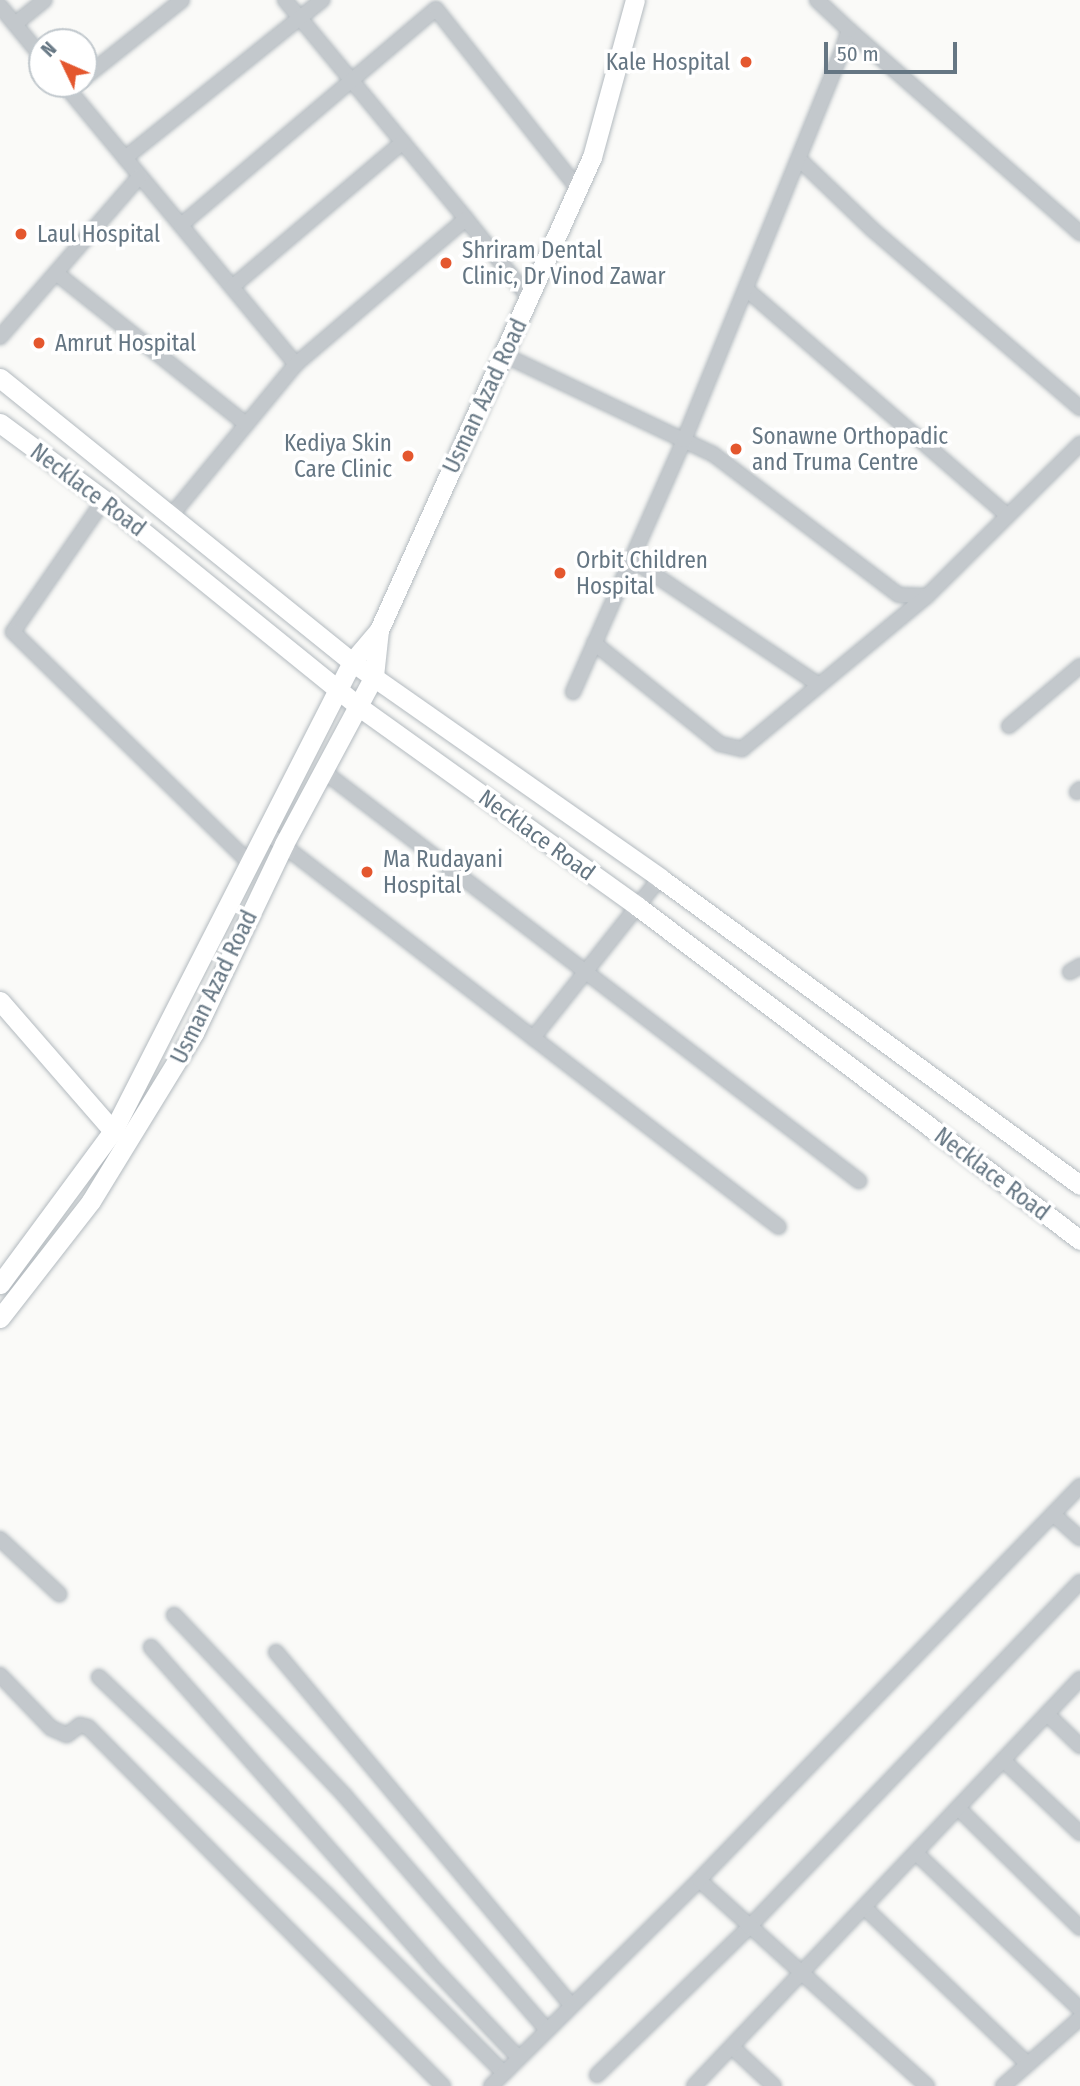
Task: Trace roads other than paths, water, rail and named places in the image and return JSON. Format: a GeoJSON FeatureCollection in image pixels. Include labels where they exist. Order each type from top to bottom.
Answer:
{"type":"FeatureCollection","features":[{"type":"Feature","properties":{"kind":"main road","name":"Usman Azad Road"},"geometry":{"type":"LineString","coordinates":[[0,1284],[113,1131],[352,662],[379,630],[592,157],[635,0]]}},
{"type":"Feature","properties":{"kind":"main road","name":"Necklace Road"},"geometry":{"type":"LineString","coordinates":[[0,378],[173,513],[352,662],[660,877],[1080,1185]]}},
{"type":"Feature","properties":{"kind":"main road","name":"Necklace Road"},"geometry":{"type":"LineString","coordinates":[[0,423],[104,500],[358,706],[637,906],[1080,1240]]}},
{"type":"Feature","properties":{"kind":"main road","name":"Usman Azad Road"},"geometry":{"type":"LineString","coordinates":[[0,1318],[91,1201],[143,1123],[194,1033],[284,844],[374,676],[379,630]]}},
{"type":"Feature","properties":{"kind":"main road"},"geometry":{"type":"LineString","coordinates":[[0,1001],[113,1131]]}},
{"type":"Feature","properties":{"kind":"street"},"geometry":{"type":"LineString","coordinates":[[15,24],[45,0]]}},
{"type":"Feature","properties":{"kind":"street"},"geometry":{"type":"LineString","coordinates":[[98,67],[182,0]]}},
{"type":"Feature","properties":{"kind":"street"},"geometry":{"type":"LineString","coordinates":[[285,0],[530,299]]}},
{"type":"Feature","properties":{"kind":"street"},"geometry":{"type":"LineString","coordinates":[[125,158],[322,0]]}},
{"type":"Feature","properties":{"kind":"street"},"geometry":{"type":"LineString","coordinates":[[817,0],[1080,233]]}},
{"type":"Feature","properties":{"kind":"street"},"geometry":{"type":"LineString","coordinates":[[181,225],[353,82],[440,4],[578,190]]}},
{"type":"Feature","properties":{"kind":"street"},"geometry":{"type":"LineString","coordinates":[[0,6],[28,40]]}},
{"type":"Feature","properties":{"kind":"street"},"geometry":{"type":"LineString","coordinates":[[573,692],[684,440],[800,160],[849,30]]}},
{"type":"Feature","properties":{"kind":"street"},"geometry":{"type":"LineString","coordinates":[[79,98],[125,158],[296,364]]}},
{"type":"Feature","properties":{"kind":"street"},"geometry":{"type":"LineString","coordinates":[[232,287],[403,142]]}},
{"type":"Feature","properties":{"kind":"street"},"geometry":{"type":"LineString","coordinates":[[800,160],[873,230],[1080,408]]}},
{"type":"Feature","properties":{"kind":"street"},"geometry":{"type":"LineString","coordinates":[[0,337],[140,176]]}},
{"type":"Feature","properties":{"kind":"street"},"geometry":{"type":"LineString","coordinates":[[173,513],[296,364],[466,219]]}},
{"type":"Feature","properties":{"kind":"street"},"geometry":{"type":"LineString","coordinates":[[56,273],[246,424]]}},
{"type":"Feature","properties":{"kind":"street"},"geometry":{"type":"LineString","coordinates":[[746,289],[1006,514]]}},
{"type":"Feature","properties":{"kind":"street"},"geometry":{"type":"LineString","coordinates":[[502,354],[684,440],[724,462],[887,589],[899,595],[927,596]]}},
{"type":"Feature","properties":{"kind":"street"},"geometry":{"type":"LineString","coordinates":[[594,643],[730,748],[755,742],[927,596],[1006,514],[1080,444]]}},
{"type":"Feature","properties":{"kind":"street"},"geometry":{"type":"LineString","coordinates":[[104,500],[13,632],[250,863]]}},
{"type":"Feature","properties":{"kind":"street"},"geometry":{"type":"LineString","coordinates":[[631,559],[819,685]]}},
{"type":"Feature","properties":{"kind":"street"},"geometry":{"type":"LineString","coordinates":[[1009,726],[1080,666]]}},
{"type":"Feature","properties":{"kind":"street"},"geometry":{"type":"LineString","coordinates":[[323,771],[583,975],[859,1181]]}},
{"type":"Feature","properties":{"kind":"street"},"geometry":{"type":"LineString","coordinates":[[266,832],[779,1227]]}},
{"type":"Feature","properties":{"kind":"street"},"geometry":{"type":"LineString","coordinates":[[533,1038],[660,877]]}},
{"type":"Feature","properties":{"kind":"street"},"geometry":{"type":"LineString","coordinates":[[491,2086],[699,1880],[1080,1486]]}},
{"type":"Feature","properties":{"kind":"street"},"geometry":{"type":"LineString","coordinates":[[1053,1514],[1080,1538]]}},
{"type":"Feature","properties":{"kind":"street"},"geometry":{"type":"LineString","coordinates":[[0,1539],[59,1594]]}},
{"type":"Feature","properties":{"kind":"street"},"geometry":{"type":"LineString","coordinates":[[597,2075],[749,1927],[1080,1582]]}},
{"type":"Feature","properties":{"kind":"street"},"geometry":{"type":"LineString","coordinates":[[174,1615],[345,1796],[547,2030]]}},
{"type":"Feature","properties":{"kind":"street"},"geometry":{"type":"LineString","coordinates":[[151,1647],[429,1964],[519,2059]]}},
{"type":"Feature","properties":{"kind":"street"},"geometry":{"type":"LineString","coordinates":[[276,1652],[572,2006]]}},
{"type":"Feature","properties":{"kind":"street"},"geometry":{"type":"LineString","coordinates":[[0,1675],[51,1728],[67,1735],[80,1725],[88,1727],[443,2086]]}},
{"type":"Feature","properties":{"kind":"street"},"geometry":{"type":"LineString","coordinates":[[99,1677],[504,2073]]}},
{"type":"Feature","properties":{"kind":"street"},"geometry":{"type":"LineString","coordinates":[[694,2086],[1080,1679]]}},
{"type":"Feature","properties":{"kind":"street"},"geometry":{"type":"LineString","coordinates":[[1047,1714],[1080,1746]]}},
{"type":"Feature","properties":{"kind":"street"},"geometry":{"type":"LineString","coordinates":[[1003,1760],[1080,1833]]}},
{"type":"Feature","properties":{"kind":"street"},"geometry":{"type":"LineString","coordinates":[[958,1808],[1080,1927]]}},
{"type":"Feature","properties":{"kind":"street"},"geometry":{"type":"LineString","coordinates":[[916,1853],[1080,2009]]}},
{"type":"Feature","properties":{"kind":"street"},"geometry":{"type":"LineString","coordinates":[[699,1880],[800,1975],[927,2086]]}},
{"type":"Feature","properties":{"kind":"street"},"geometry":{"type":"LineString","coordinates":[[864,1907],[1028,2064]]}},
{"type":"Feature","properties":{"kind":"street"},"geometry":{"type":"LineString","coordinates":[[1003,2086],[1080,2018]]}},
{"type":"Feature","properties":{"kind":"street"},"geometry":{"type":"LineString","coordinates":[[732,2047],[774,2086]]}},
{"type":"Feature","properties":{"kind":"place","name":"Kale Hospital"},"geometry":{"type":"Point","coordinates":[746,62]}},
{"type":"Feature","properties":{"kind":"place","name":"Laul Hospital"},"geometry":{"type":"Point","coordinates":[21,234]}},
{"type":"Feature","properties":{"kind":"place","name":"Shriram Dental Clinic, Dr Vinod Zawar"},"geometry":{"type":"Point","coordinates":[446,263]}},
{"type":"Feature","properties":{"kind":"place","name":"Amrut Hospital"},"geometry":{"type":"Point","coordinates":[39,343]}},
{"type":"Feature","properties":{"kind":"place","name":"Sonawne Orthopadic and Truma Centre"},"geometry":{"type":"Point","coordinates":[736,449]}},
{"type":"Feature","properties":{"kind":"place","name":"Kediya Skin Care Clinic"},"geometry":{"type":"Point","coordinates":[408,456]}},
{"type":"Feature","properties":{"kind":"place","name":"Orbit Children Hospital"},"geometry":{"type":"Point","coordinates":[560,573]}},
{"type":"Feature","properties":{"kind":"place","name":"Ma Rudayani Hospital"},"geometry":{"type":"Point","coordinates":[367,872]}}]}
